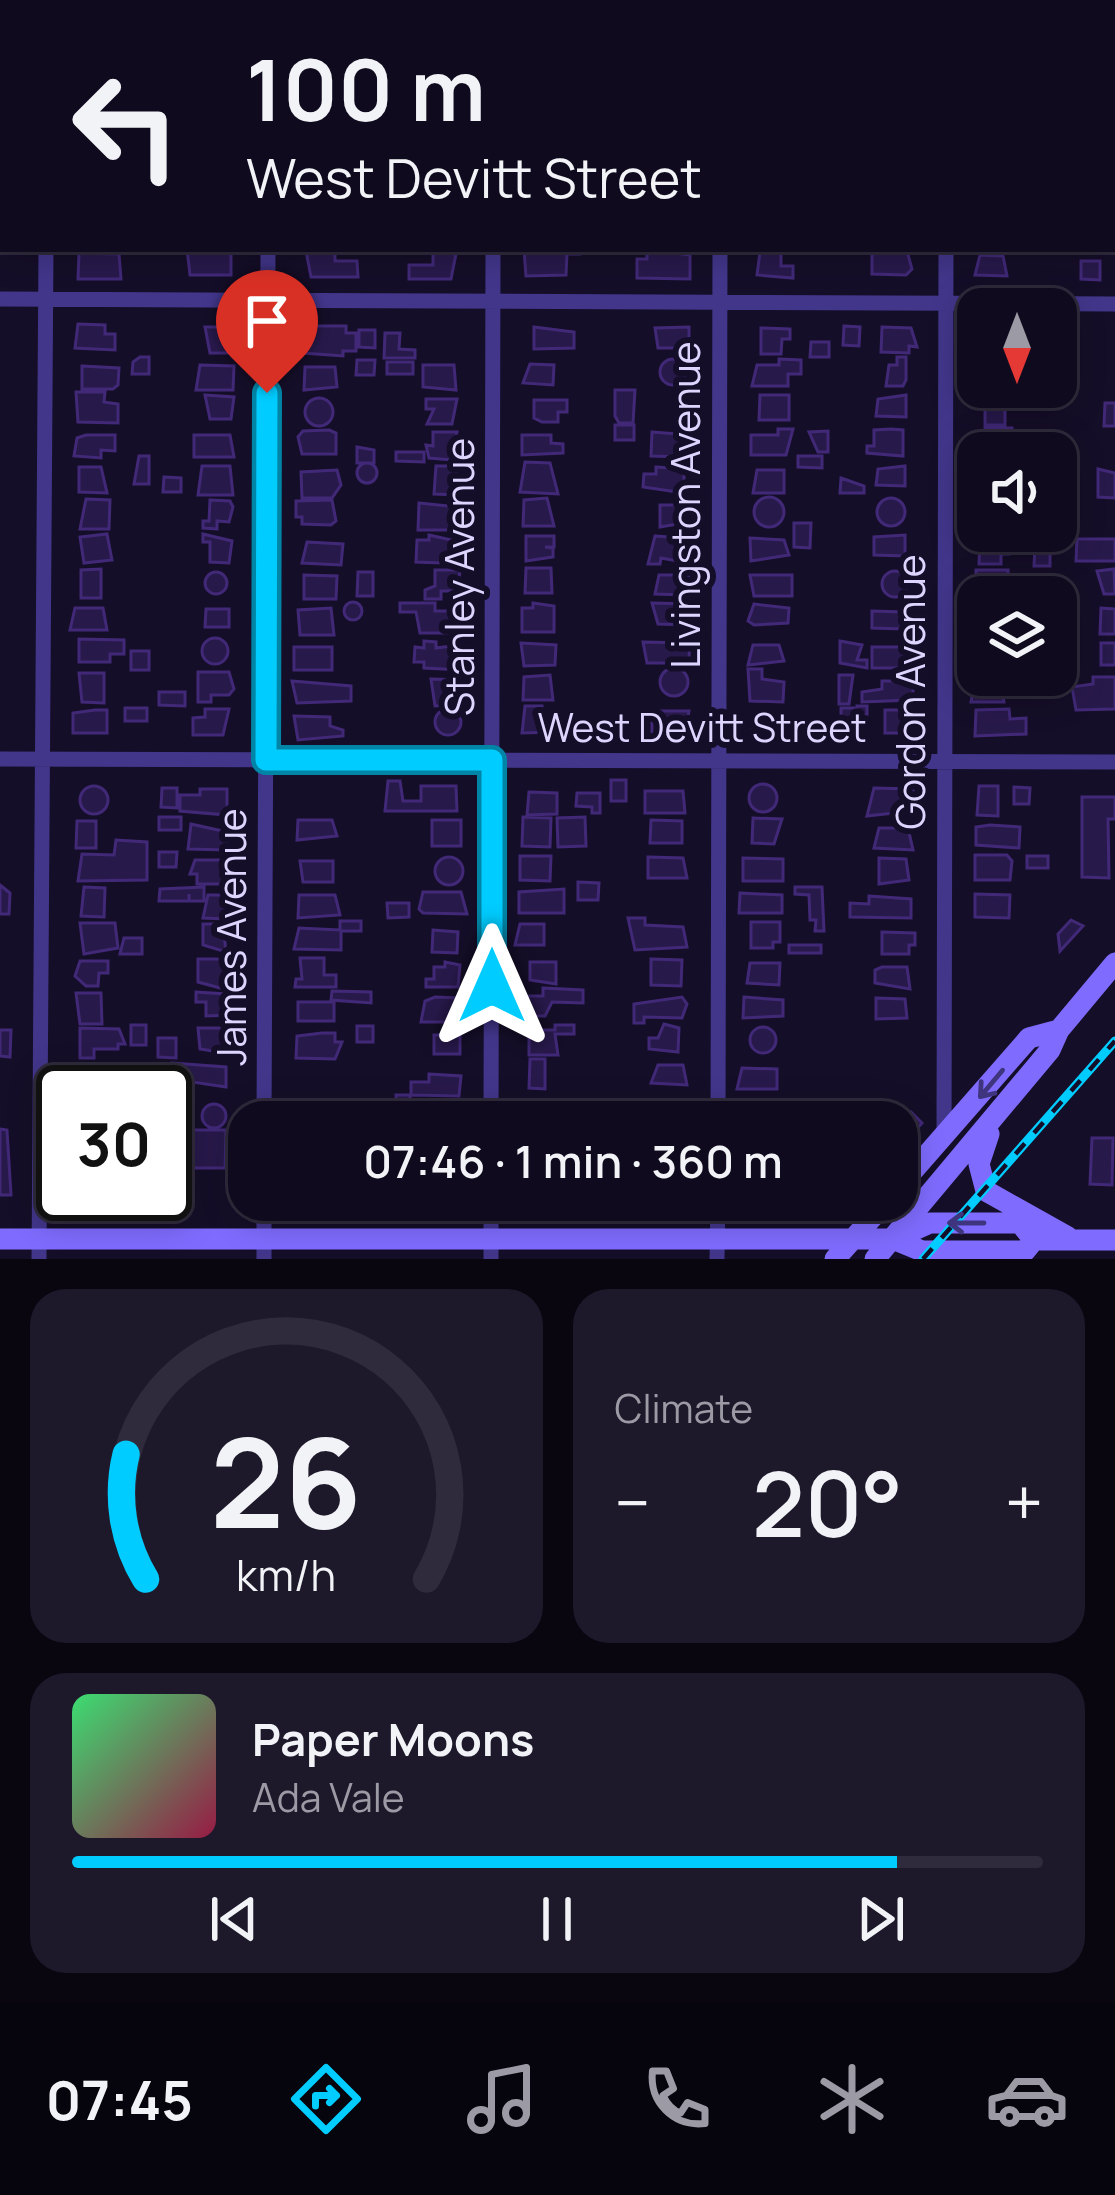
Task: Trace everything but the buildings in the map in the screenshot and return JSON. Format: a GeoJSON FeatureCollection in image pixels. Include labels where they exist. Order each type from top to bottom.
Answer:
{"type":"FeatureCollection","features":[{"type":"Feature","properties":{"kind":"main road"},"geometry":{"type":"LineString","coordinates":[[875,1259],[1050,1050],[1059,1030],[1115,963]]}},
{"type":"Feature","properties":{"kind":"main road"},"geometry":{"type":"LineString","coordinates":[[918,1165],[1029,1038],[1059,1030]]}},
{"type":"Feature","properties":{"kind":"main road"},"geometry":{"type":"LineString","coordinates":[[1000,1111],[981,1151],[983,1186],[998,1201],[1074,1240]]}},
{"type":"Feature","properties":{"kind":"main road"},"geometry":{"type":"LineString","coordinates":[[835,1259],[869,1221]]}},
{"type":"Feature","properties":{"kind":"main road"},"geometry":{"type":"LineString","coordinates":[[893,1240],[924,1224],[975,1223],[1020,1223],[1034,1240]]}},
{"type":"Feature","properties":{"kind":"main road"},"geometry":{"type":"LineString","coordinates":[[0,1239],[39,1249],[718,1249],[893,1240],[926,1255],[1025,1251],[1034,1240]]}},
{"type":"Feature","properties":{"kind":"main road"},"geometry":{"type":"LineString","coordinates":[[1034,1240],[1115,1240]]}},
{"type":"Feature","properties":{"kind":"street"},"geometry":{"type":"LineString","coordinates":[[39,1249],[46,252]]}},
{"type":"Feature","properties":{"kind":"street","name":"James Avenue"},"geometry":{"type":"LineString","coordinates":[[264,1101],[268,252]]}},
{"type":"Feature","properties":{"kind":"street","name":"Stanley Avenue"},"geometry":{"type":"LineString","coordinates":[[491,1101],[493,252]]}},
{"type":"Feature","properties":{"kind":"street","name":"Livingston Avenue"},"geometry":{"type":"LineString","coordinates":[[718,1101],[720,252]]}},
{"type":"Feature","properties":{"kind":"street","name":"Gordon Avenue"},"geometry":{"type":"LineString","coordinates":[[944,1136],[946,252]]}},
{"type":"Feature","properties":{"kind":"street"},"geometry":{"type":"LineString","coordinates":[[0,299],[1115,304]]}},
{"type":"Feature","properties":{"kind":"street","name":"West Devitt Street"},"geometry":{"type":"LineString","coordinates":[[0,759],[1115,762]]}},
{"type":"Feature","properties":{"kind":"street"},"geometry":{"type":"LineString","coordinates":[[957,1259],[982,1251]]}},
{"type":"Feature","properties":{"kind":"railway"},"geometry":{"type":"LineString","coordinates":[[923,1259],[1115,1041]]}},
{"type":"Feature","properties":{"kind":"route"},"geometry":{"type":"LineString","coordinates":[[267,393],[266,760],[492,760],[492,986]]}}]}
